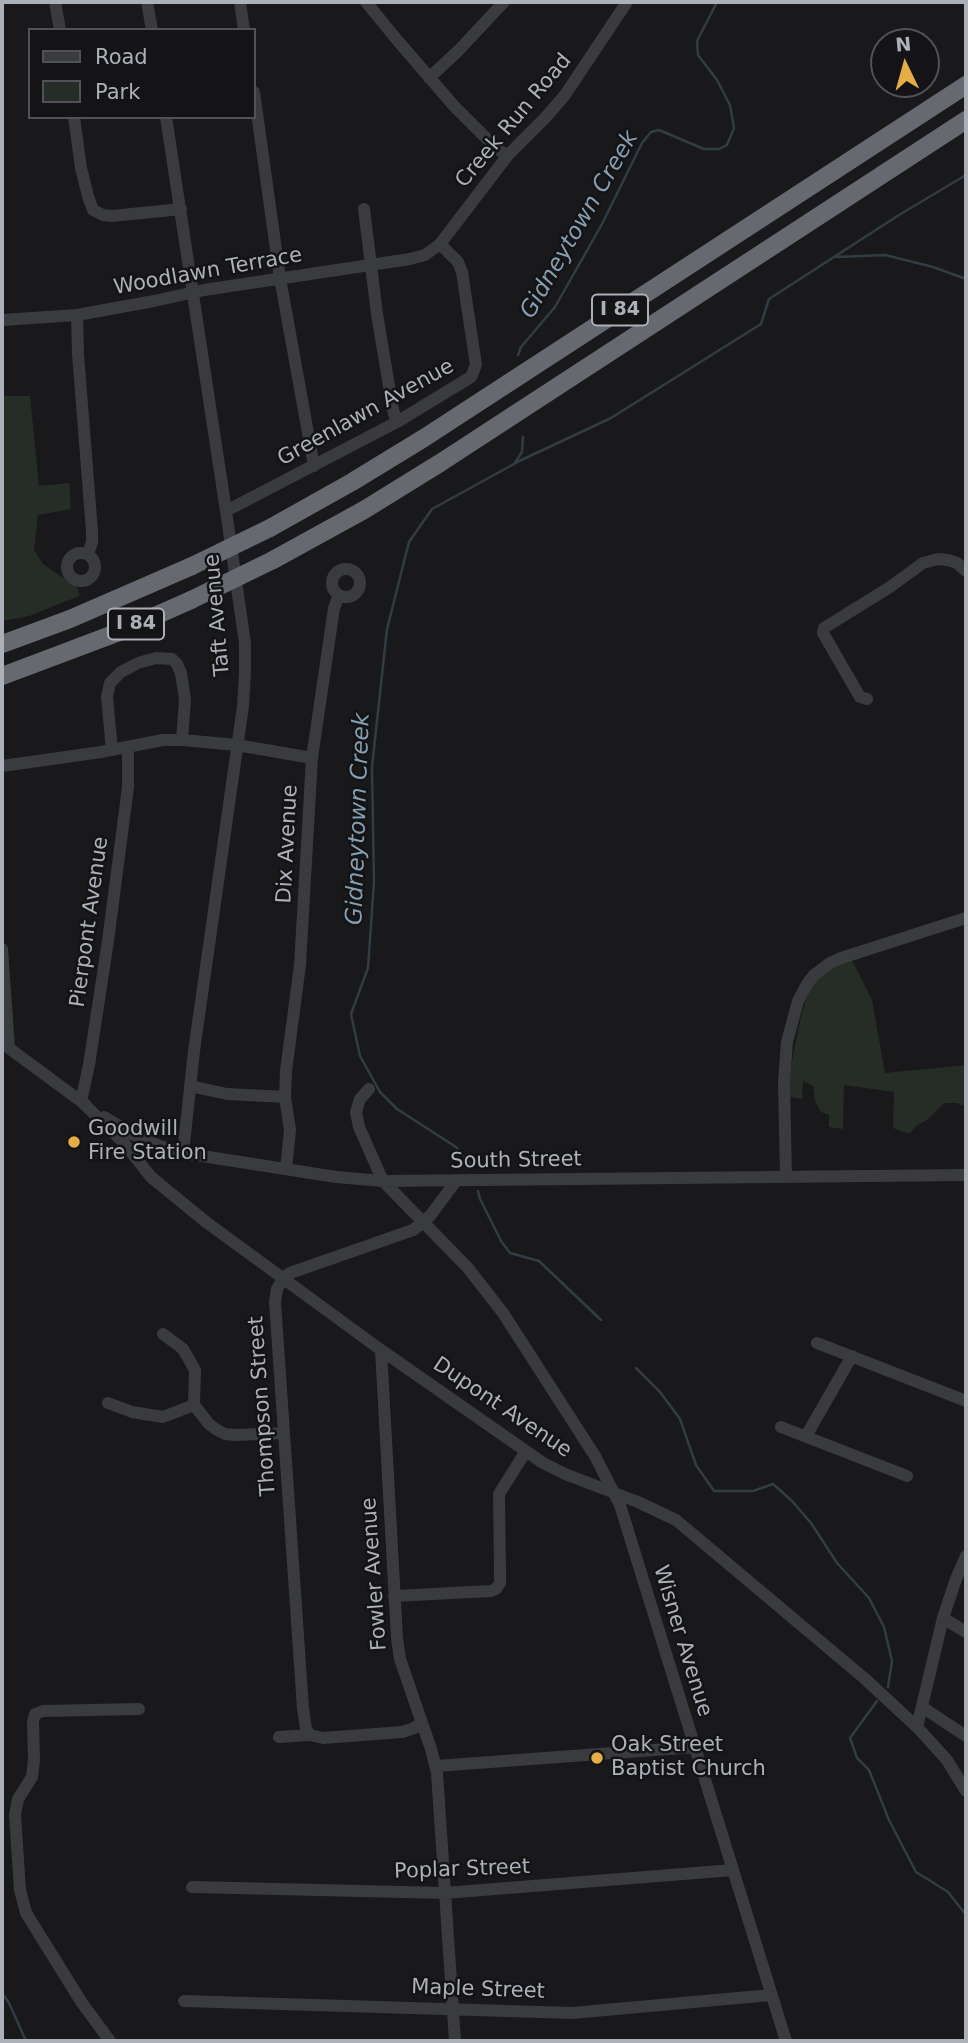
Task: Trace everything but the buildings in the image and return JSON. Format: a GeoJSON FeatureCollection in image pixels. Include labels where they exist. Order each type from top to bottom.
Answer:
{"type":"FeatureCollection","features":[{"type":"Feature","properties":{"kind":"highway","name":"I 84"},"geometry":{"type":"LineString","coordinates":[[2,644],[70,619],[192,566],[270,528],[352,482],[966,85]]}},
{"type":"Feature","properties":{"kind":"highway","name":"I 84"},"geometry":{"type":"LineString","coordinates":[[2,676],[80,647],[191,600],[273,560],[364,510],[966,120]]}},
{"type":"Feature","properties":{"kind":"highway"},"geometry":{"type":"LineString","coordinates":[[2,637],[70,619]]}},
{"type":"Feature","properties":{"kind":"highway"},"geometry":{"type":"LineString","coordinates":[[2,683],[80,647]]}},
{"type":"Feature","properties":{"kind":"street"},"geometry":{"type":"LineString","coordinates":[[55,2],[60,28]]}},
{"type":"Feature","properties":{"kind":"street"},"geometry":{"type":"LineString","coordinates":[[147,2],[152,28]]}},
{"type":"Feature","properties":{"kind":"street"},"geometry":{"type":"LineString","coordinates":[[240,2],[244,28]]}},
{"type":"Feature","properties":{"kind":"street"},"geometry":{"type":"LineString","coordinates":[[366,2],[429,78],[498,150],[508,155]]}},
{"type":"Feature","properties":{"kind":"street"},"geometry":{"type":"LineString","coordinates":[[429,78],[504,2]]}},
{"type":"Feature","properties":{"kind":"street","name":"Creek Run Road"},"geometry":{"type":"LineString","coordinates":[[421,256],[440,244],[508,155],[565,95],[627,2]]}},
{"type":"Feature","properties":{"kind":"street"},"geometry":{"type":"LineString","coordinates":[[256,106],[280,278],[314,466]]}},
{"type":"Feature","properties":{"kind":"street"},"geometry":{"type":"LineString","coordinates":[[74,119],[88,196],[93,209],[103,215],[112,216],[181,209]]}},
{"type":"Feature","properties":{"kind":"street","name":"Taft Avenue"},"geometry":{"type":"LineString","coordinates":[[166,119],[245,643],[243,705],[183,1153]]}},
{"type":"Feature","properties":{"kind":"street"},"geometry":{"type":"LineString","coordinates":[[364,209],[370,265],[397,422]]}},
{"type":"Feature","properties":{"kind":"street","name":"Greenlawn Avenue"},"geometry":{"type":"LineString","coordinates":[[226,511],[397,422],[465,382],[474,373],[476,365],[462,272],[458,262],[440,244]]}},
{"type":"Feature","properties":{"kind":"street","name":"Woodlawn Terrace"},"geometry":{"type":"LineString","coordinates":[[2,320],[77,314],[194,292],[421,256]]}},
{"type":"Feature","properties":{"kind":"street"},"geometry":{"type":"LineString","coordinates":[[77,314],[92,531],[88,555]]}},
{"type":"Feature","properties":{"kind":"street"},"geometry":{"type":"LineString","coordinates":[[866,699],[860,696],[823,633],[824,628],[923,563],[938,559],[948,560],[957,563],[966,571]]}},
{"type":"Feature","properties":{"kind":"street","name":"Dix Avenue"},"geometry":{"type":"LineString","coordinates":[[286,1169],[290,1130],[285,1097],[286,1071],[300,965],[313,758],[334,608],[339,595]]}},
{"type":"Feature","properties":{"kind":"street"},"geometry":{"type":"LineString","coordinates":[[112,750],[107,697],[110,683],[121,672],[156,658],[172,659],[181,673],[185,699],[182,740]]}},
{"type":"Feature","properties":{"kind":"street"},"geometry":{"type":"LineString","coordinates":[[2,766],[163,740],[237,745],[313,758]]}},
{"type":"Feature","properties":{"kind":"street","name":"Pierpont Avenue"},"geometry":{"type":"LineString","coordinates":[[81,1101],[110,928],[128,787],[128,747]]}},
{"type":"Feature","properties":{"kind":"street"},"geometry":{"type":"LineString","coordinates":[[786,1177],[784,1082],[787,1042],[798,1001],[807,984],[814,975],[841,958],[966,918]]}},
{"type":"Feature","properties":{"kind":"street"},"geometry":{"type":"LineString","coordinates":[[2,949],[5,1046],[81,1101]]}},
{"type":"Feature","properties":{"kind":"street"},"geometry":{"type":"LineString","coordinates":[[190,1086],[227,1094],[285,1097]]}},
{"type":"Feature","properties":{"kind":"street"},"geometry":{"type":"LineString","coordinates":[[369,1089],[360,1099],[356,1112],[359,1127],[383,1181]]}},
{"type":"Feature","properties":{"kind":"street","name":"South Street"},"geometry":{"type":"LineString","coordinates":[[81,1101],[134,1135],[183,1153],[336,1177],[383,1181],[966,1175]]}},
{"type":"Feature","properties":{"kind":"street","name":"Dupont Avenue"},"geometry":{"type":"LineString","coordinates":[[81,1101],[124,1143],[151,1177],[206,1222],[381,1350],[543,1463],[676,1520],[864,1678],[917,1727],[947,1760],[966,1791]]}},
{"type":"Feature","properties":{"kind":"street","name":"Wisner Avenue"},"geometry":{"type":"LineString","coordinates":[[383,1181],[468,1268],[503,1313],[595,1456],[620,1505],[786,2041]]}},
{"type":"Feature","properties":{"kind":"street"},"geometry":{"type":"LineString","coordinates":[[284,1278],[290,1273],[414,1230],[424,1222],[456,1181]]}},
{"type":"Feature","properties":{"kind":"street","name":"Thompson Street"},"geometry":{"type":"LineString","coordinates":[[284,1278],[277,1289],[275,1302],[303,1708],[306,1729],[310,1735]]}},
{"type":"Feature","properties":{"kind":"street"},"geometry":{"type":"LineString","coordinates":[[163,1334],[183,1349],[195,1370],[194,1405],[209,1424],[225,1434],[284,1433]]}},
{"type":"Feature","properties":{"kind":"street"},"geometry":{"type":"LineString","coordinates":[[817,1343],[966,1401]]}},
{"type":"Feature","properties":{"kind":"street","name":"Fowler Avenue"},"geometry":{"type":"LineString","coordinates":[[381,1350],[394,1596],[400,1658],[436,1766],[455,2041]]}},
{"type":"Feature","properties":{"kind":"street"},"geometry":{"type":"LineString","coordinates":[[806,1436],[852,1356]]}},
{"type":"Feature","properties":{"kind":"street"},"geometry":{"type":"LineString","coordinates":[[108,1403],[132,1412],[163,1417],[194,1405]]}},
{"type":"Feature","properties":{"kind":"street"},"geometry":{"type":"LineString","coordinates":[[781,1427],[907,1476]]}},
{"type":"Feature","properties":{"kind":"street"},"geometry":{"type":"LineString","coordinates":[[394,1596],[496,1589],[500,1583],[499,1494],[526,1451]]}},
{"type":"Feature","properties":{"kind":"street"},"geometry":{"type":"LineString","coordinates":[[917,1727],[943,1618],[966,1556]]}},
{"type":"Feature","properties":{"kind":"street"},"geometry":{"type":"LineString","coordinates":[[943,1618],[966,1632]]}},
{"type":"Feature","properties":{"kind":"street"},"geometry":{"type":"LineString","coordinates":[[922,1707],[966,1736]]}},
{"type":"Feature","properties":{"kind":"street"},"geometry":{"type":"LineString","coordinates":[[110,2041],[82,2003],[26,1913],[20,1890],[15,1815],[18,1798],[32,1777],[34,1714],[43,1710],[139,1709]]}},
{"type":"Feature","properties":{"kind":"street"},"geometry":{"type":"LineString","coordinates":[[279,1737],[310,1735],[323,1738],[402,1732],[422,1723]]}},
{"type":"Feature","properties":{"kind":"street"},"geometry":{"type":"LineString","coordinates":[[436,1766],[695,1747]]}},
{"type":"Feature","properties":{"kind":"street","name":"Poplar Street"},"geometry":{"type":"LineString","coordinates":[[192,1886],[445,1893],[733,1870]]}},
{"type":"Feature","properties":{"kind":"street","name":"Maple Street"},"geometry":{"type":"LineString","coordinates":[[184,2000],[572,2013],[771,1995]]}},
{"type":"Feature","properties":{"kind":"green space"},"geometry":{"type":"Polygon","coordinates":[[[2,396],[30,396],[39,486],[69,483],[71,509],[38,515],[34,550],[43,564],[78,588],[79,596],[29,616],[2,621],[2,396]]]}},
{"type":"Feature","properties":{"kind":"green space"},"geometry":{"type":"Polygon","coordinates":[[[852,960],[872,1000],[885,1073],[966,1065],[966,1101],[962,1106],[957,1103],[944,1103],[910,1134],[893,1128],[894,1092],[844,1085],[843,1129],[829,1127],[829,1115],[821,1112],[815,1101],[813,1086],[803,1081],[802,1099],[790,1097],[794,1050],[809,990],[831,967],[852,960]]]}},
{"type":"Feature","properties":{"kind":"waterway","name":"Gidneytown Creek"},"geometry":{"type":"LineString","coordinates":[[518,355],[521,347],[555,307],[602,224],[642,143],[651,132],[659,130],[704,149],[719,149],[727,145],[734,128],[730,105],[717,80],[698,55],[697,41],[717,2]]}},
{"type":"Feature","properties":{"kind":"waterway"},"geometry":{"type":"LineString","coordinates":[[515,463],[611,418],[761,324],[769,299],[966,175]]}},
{"type":"Feature","properties":{"kind":"waterway"},"geometry":{"type":"LineString","coordinates":[[837,257],[885,255],[933,267],[966,279]]}},
{"type":"Feature","properties":{"kind":"waterway","name":"Gidneytown Creek"},"geometry":{"type":"LineString","coordinates":[[473,1167],[456,1147],[397,1109],[380,1092],[360,1056],[351,1014],[368,968],[374,882],[372,767],[387,629],[409,542],[432,509],[514,464],[522,452],[523,437]]}},
{"type":"Feature","properties":{"kind":"waterway","name":"Gidneytown Creek"},"geometry":{"type":"LineString","coordinates":[[478,1191],[501,1241],[510,1253],[539,1261],[601,1320]]}},
{"type":"Feature","properties":{"kind":"waterway","name":"Gidneytown Creek"},"geometry":{"type":"LineString","coordinates":[[636,1368],[660,1392],[680,1419],[696,1465],[714,1491],[753,1491],[773,1484],[811,1523],[837,1563],[869,1598],[884,1627],[892,1661],[888,1687]]}},
{"type":"Feature","properties":{"kind":"waterway","name":"Gidneytown Creek"},"geometry":{"type":"LineString","coordinates":[[877,1701],[850,1738],[857,1758],[869,1770],[889,1820],[916,1872],[948,1892],[966,1915]]}},
{"type":"Feature","properties":{"kind":"waterway"},"geometry":{"type":"LineString","coordinates":[[2,1993],[26,2041]]}},
{"type":"Feature","properties":{"kind":"place","name":"Goodwill Fire Station"},"geometry":{"type":"Point","coordinates":[74,1142]}},
{"type":"Feature","properties":{"kind":"place","name":"Oak Street Baptist Church"},"geometry":{"type":"Point","coordinates":[597,1758]}}]}
